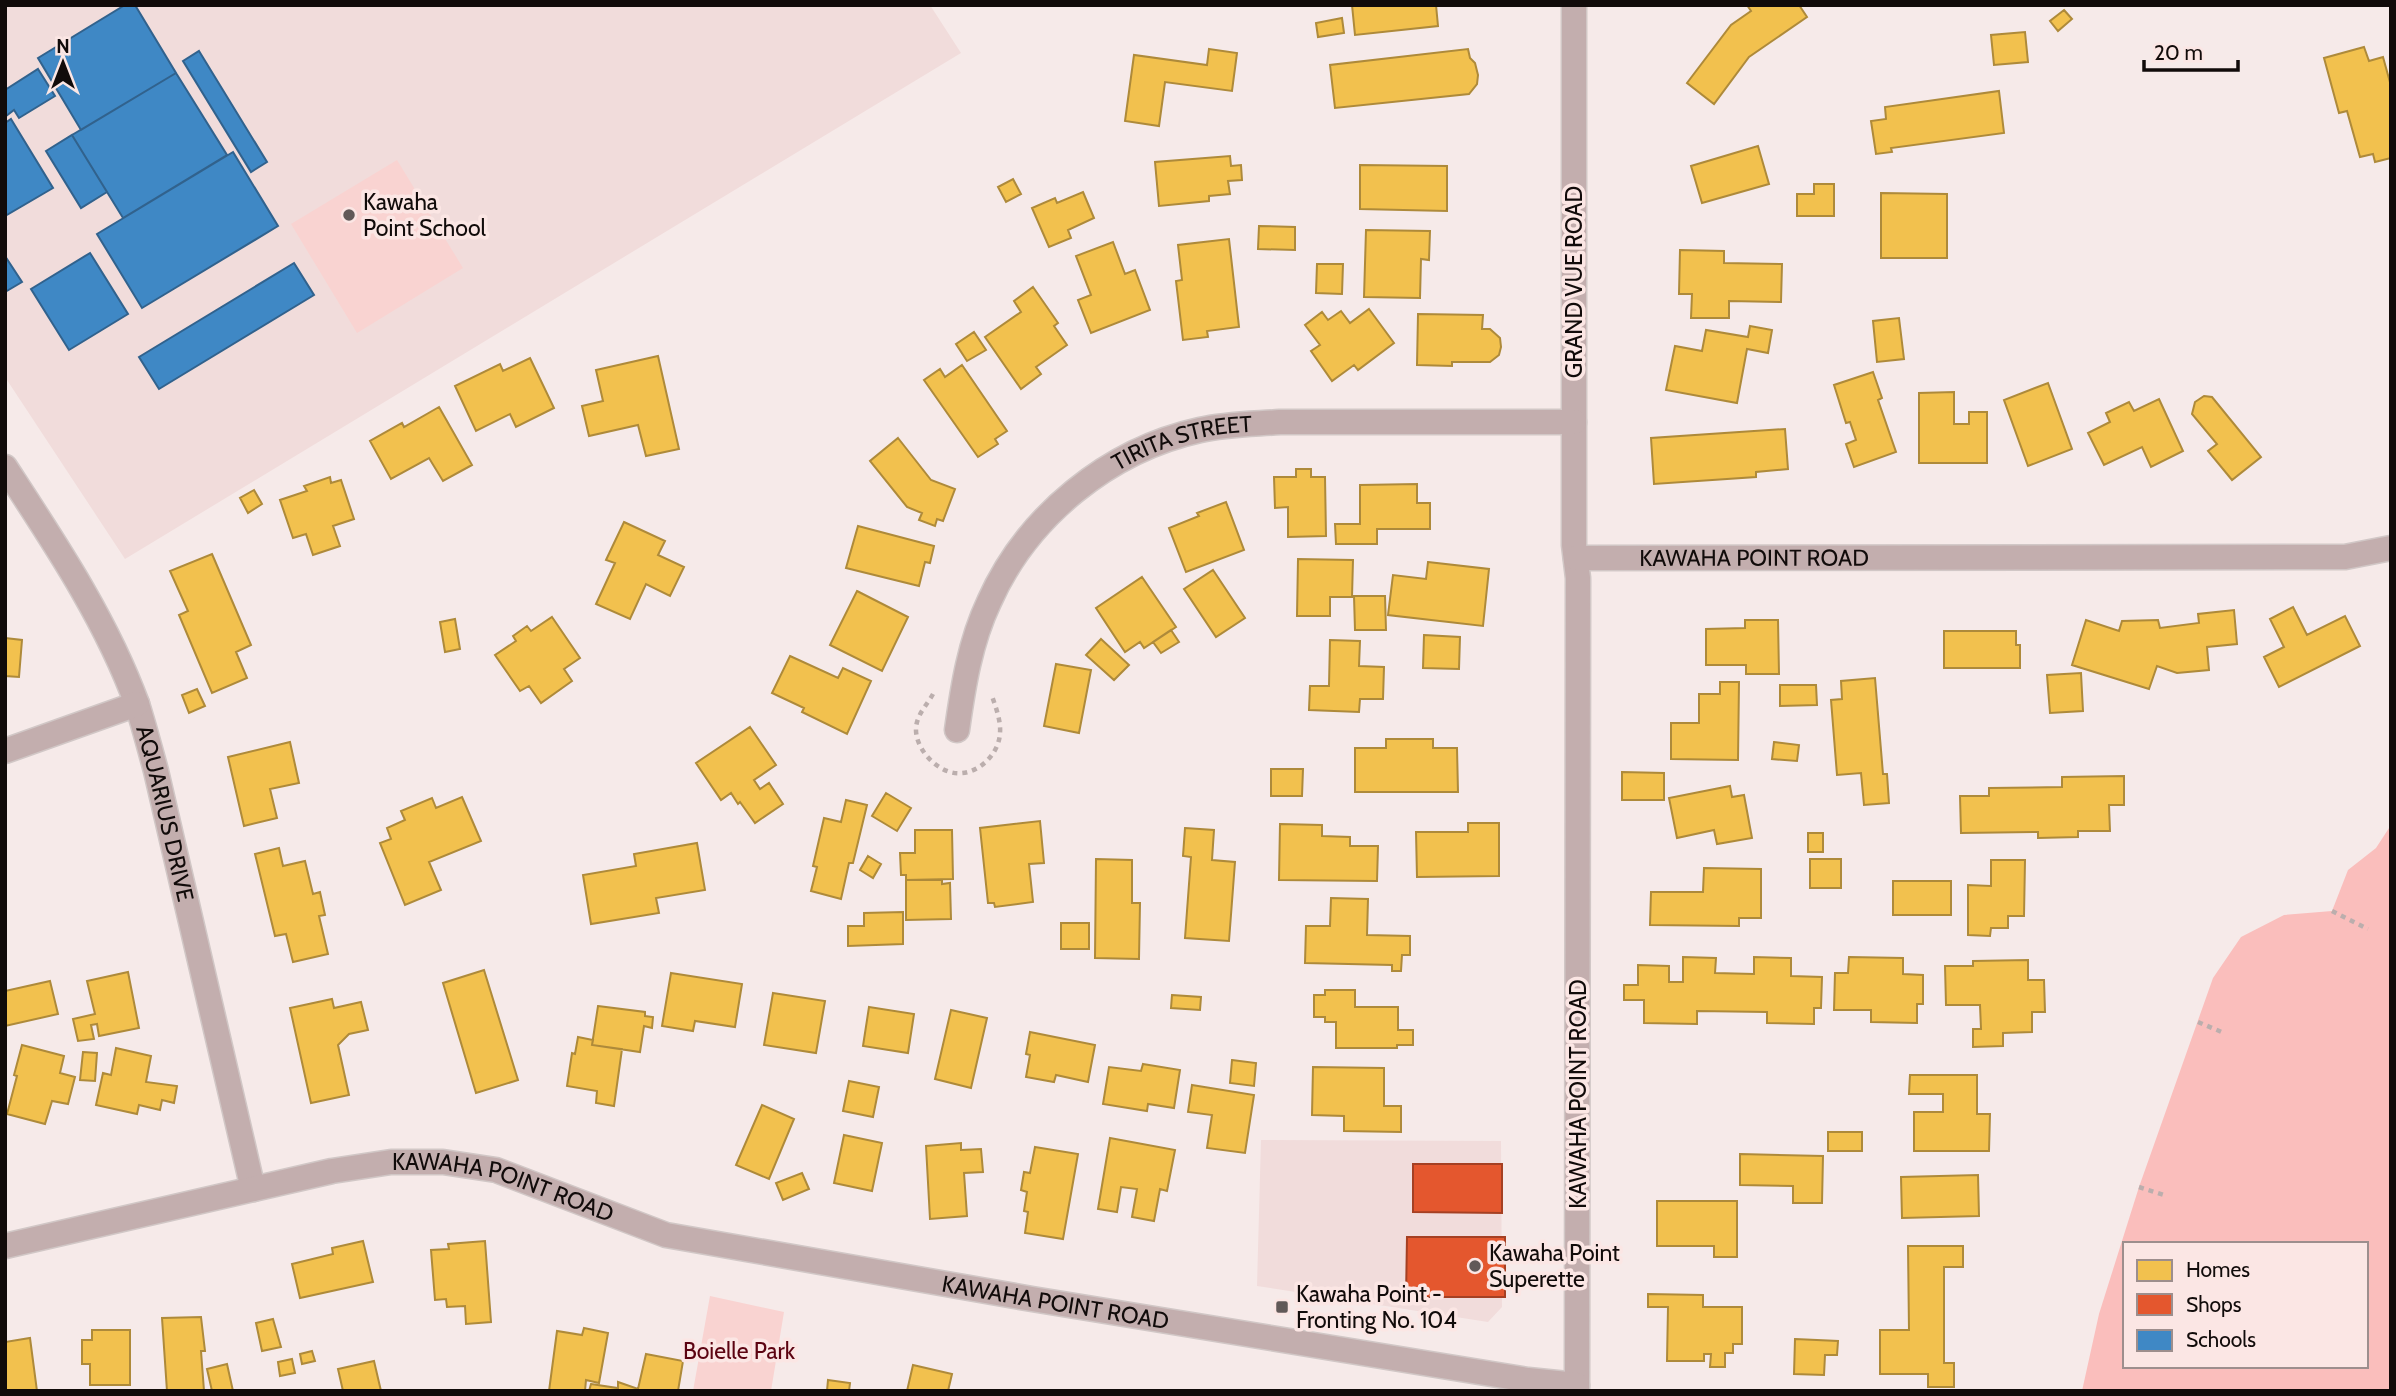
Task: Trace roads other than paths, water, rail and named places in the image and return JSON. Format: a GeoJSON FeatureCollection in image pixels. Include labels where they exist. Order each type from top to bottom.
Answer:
{"type":"FeatureCollection","features":[{"type":"Feature","properties":{"kind":"street","name":"GRAND VUE ROAD"},"geometry":{"type":"LineString","coordinates":[[1574,5],[1576,558]]}},
{"type":"Feature","properties":{"kind":"street","name":"TIRITA STREET"},"geometry":{"type":"LineString","coordinates":[[957,730],[965,681],[977,635],[988,603],[1005,570],[1038,525],[1063,499],[1123,458],[1156,443],[1188,433],[1232,425],[1280,422],[1574,422]]}},
{"type":"Feature","properties":{"kind":"street","name":"AQUARIUS DRIVE"},"geometry":{"type":"LineString","coordinates":[[5,467],[74,575],[104,632],[136,704],[156,771],[253,1189]]}},
{"type":"Feature","properties":{"kind":"street","name":"KAWAHA POINT ROAD"},"geometry":{"type":"LineString","coordinates":[[5,1246],[332,1171],[391,1162],[443,1162],[496,1170],[666,1235],[1060,1304],[1577,1388],[1576,558],[2345,557],[2391,548]]}},
{"type":"Feature","properties":{"kind":"street"},"geometry":{"type":"LineString","coordinates":[[5,751],[136,704]]}},
{"type":"Feature","properties":{"kind":"place","name":"Kawaha Point School"},"geometry":{"type":"Point","coordinates":[349,215]}},
{"type":"Feature","properties":{"kind":"place","name":"Kawaha Point Superette"},"geometry":{"type":"Point","coordinates":[1475,1266]}},
{"type":"Feature","properties":{"kind":"place","name":"Kawaha Point - Fronting No. 104"},"geometry":{"type":"Point","coordinates":[1282,1307]}},
{"type":"Feature","properties":{"kind":"park label","name":"Boielle Park"},"geometry":{"type":"Point","coordinates":[739,1351]}}]}
